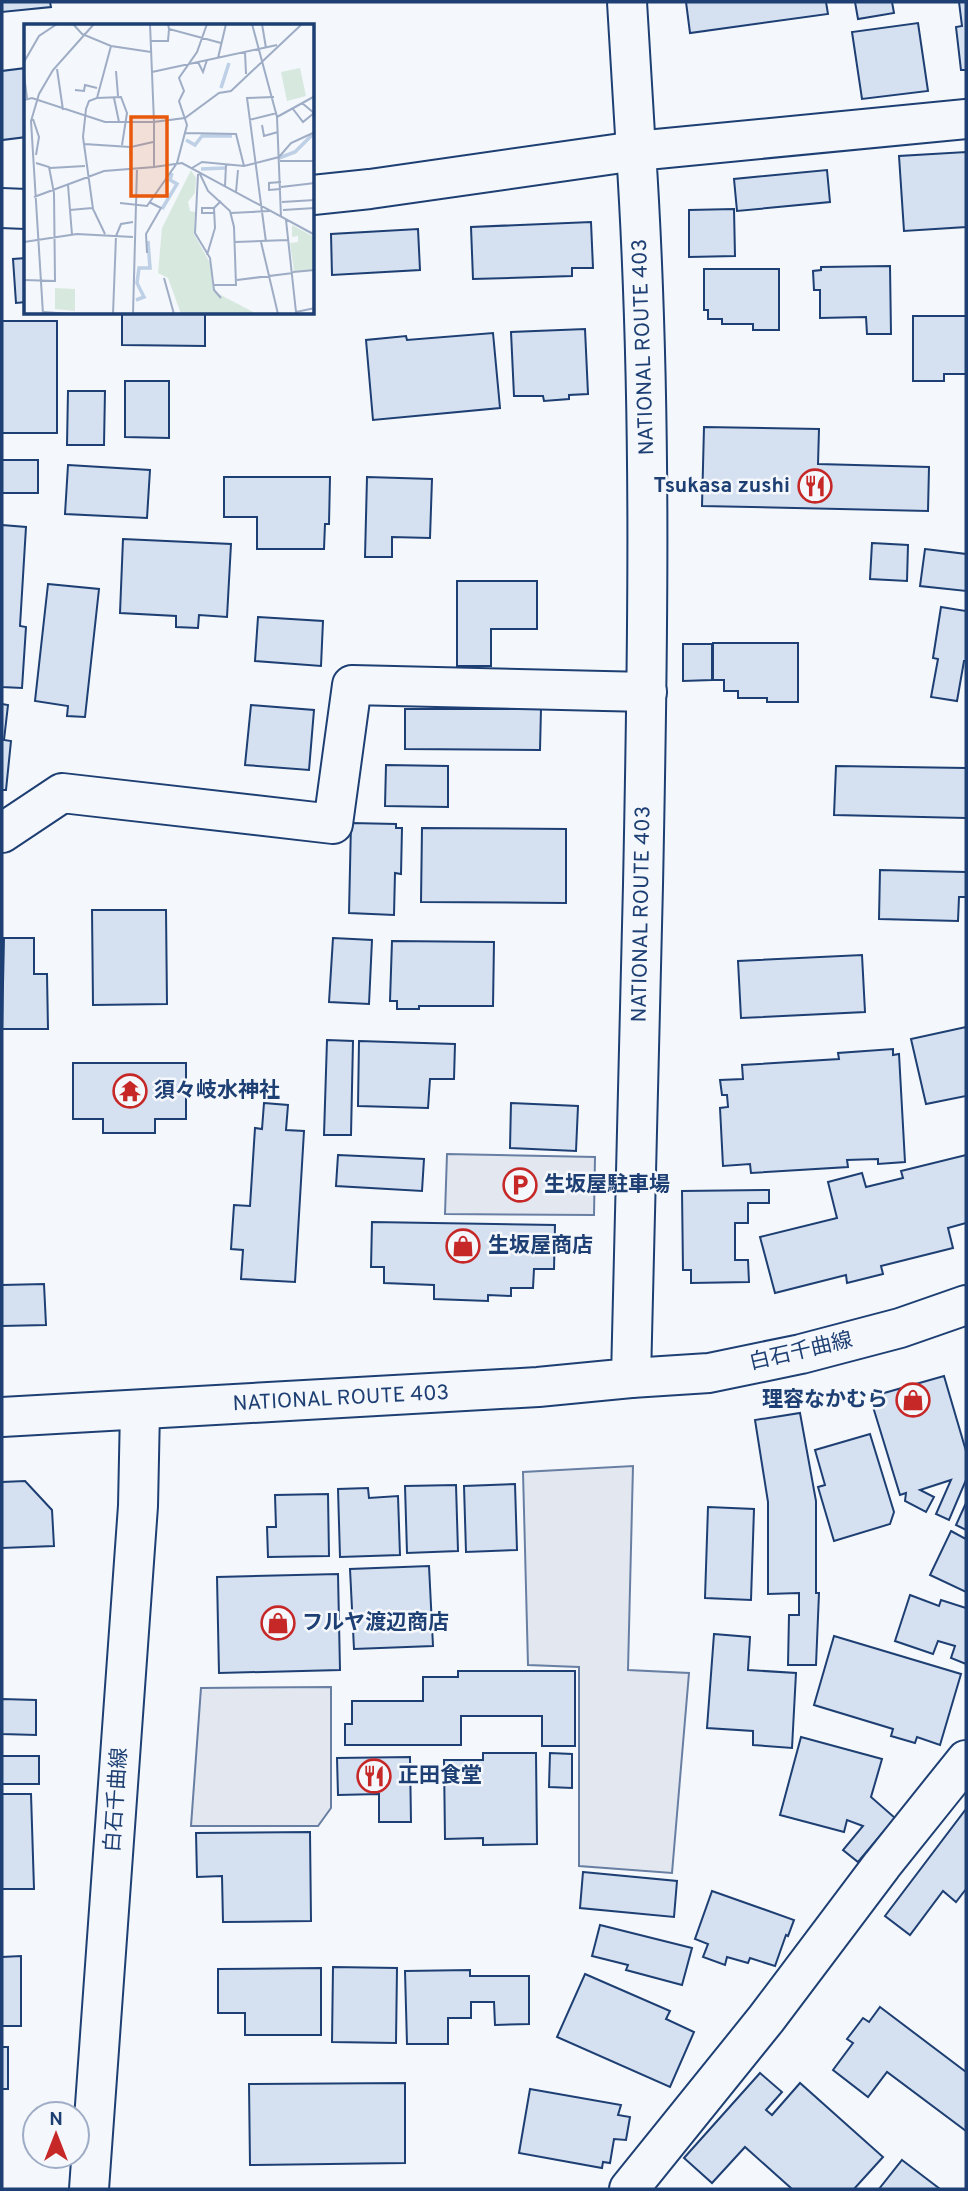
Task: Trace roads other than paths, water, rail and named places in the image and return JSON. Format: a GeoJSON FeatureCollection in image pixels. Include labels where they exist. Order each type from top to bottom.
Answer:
{"type":"FeatureCollection","features":[{"type":"Feature","properties":{"kind":"main road","name":"NATIONAL ROUTE 403"},"geometry":{"type":"LineString","coordinates":[[2,1417],[511,1389],[631,1378],[649,520],[640,217],[627,2]]}},
{"type":"Feature","properties":{"kind":"main road"},"geometry":{"type":"LineString","coordinates":[[315,195],[636,151],[966,119]]}},
{"type":"Feature","properties":{"kind":"main road"},"geometry":{"type":"LineString","coordinates":[[2,208],[24,209]]}},
{"type":"Feature","properties":{"kind":"main road"},"geometry":{"type":"LineString","coordinates":[[2,833],[62,793],[334,824],[352,685],[647,692]]}},
{"type":"Feature","properties":{"kind":"main road","name":"白石千曲線"},"geometry":{"type":"LineString","coordinates":[[631,1378],[709,1373],[801,1354],[900,1328],[966,1305]]}},
{"type":"Feature","properties":{"kind":"main road","name":"白石千曲線"},"geometry":{"type":"LineString","coordinates":[[89,2189],[137,1520],[141,1410]]}},
{"type":"Feature","properties":{"kind":"main road"},"geometry":{"type":"LineString","coordinates":[[629,2189],[766,2019],[882,1865],[966,1760]]}},
{"type":"Feature","properties":{"kind":"place","name":"Tsukasa zushi"},"geometry":{"type":"Point","coordinates":[815,486]}},
{"type":"Feature","properties":{"kind":"place","name":"須々岐水神社"},"geometry":{"type":"Point","coordinates":[130,1091]}},
{"type":"Feature","properties":{"kind":"place","name":"生坂屋駐車場"},"geometry":{"type":"Point","coordinates":[520,1185]}},
{"type":"Feature","properties":{"kind":"place","name":"生坂屋商店"},"geometry":{"type":"Point","coordinates":[463,1246]}},
{"type":"Feature","properties":{"kind":"place","name":"理容なかむら"},"geometry":{"type":"Point","coordinates":[913,1400]}},
{"type":"Feature","properties":{"kind":"place","name":"フルヤ渡辺商店"},"geometry":{"type":"Point","coordinates":[278,1623]}},
{"type":"Feature","properties":{"kind":"place","name":"正田食堂"},"geometry":{"type":"Point","coordinates":[374,1776]}}]}
